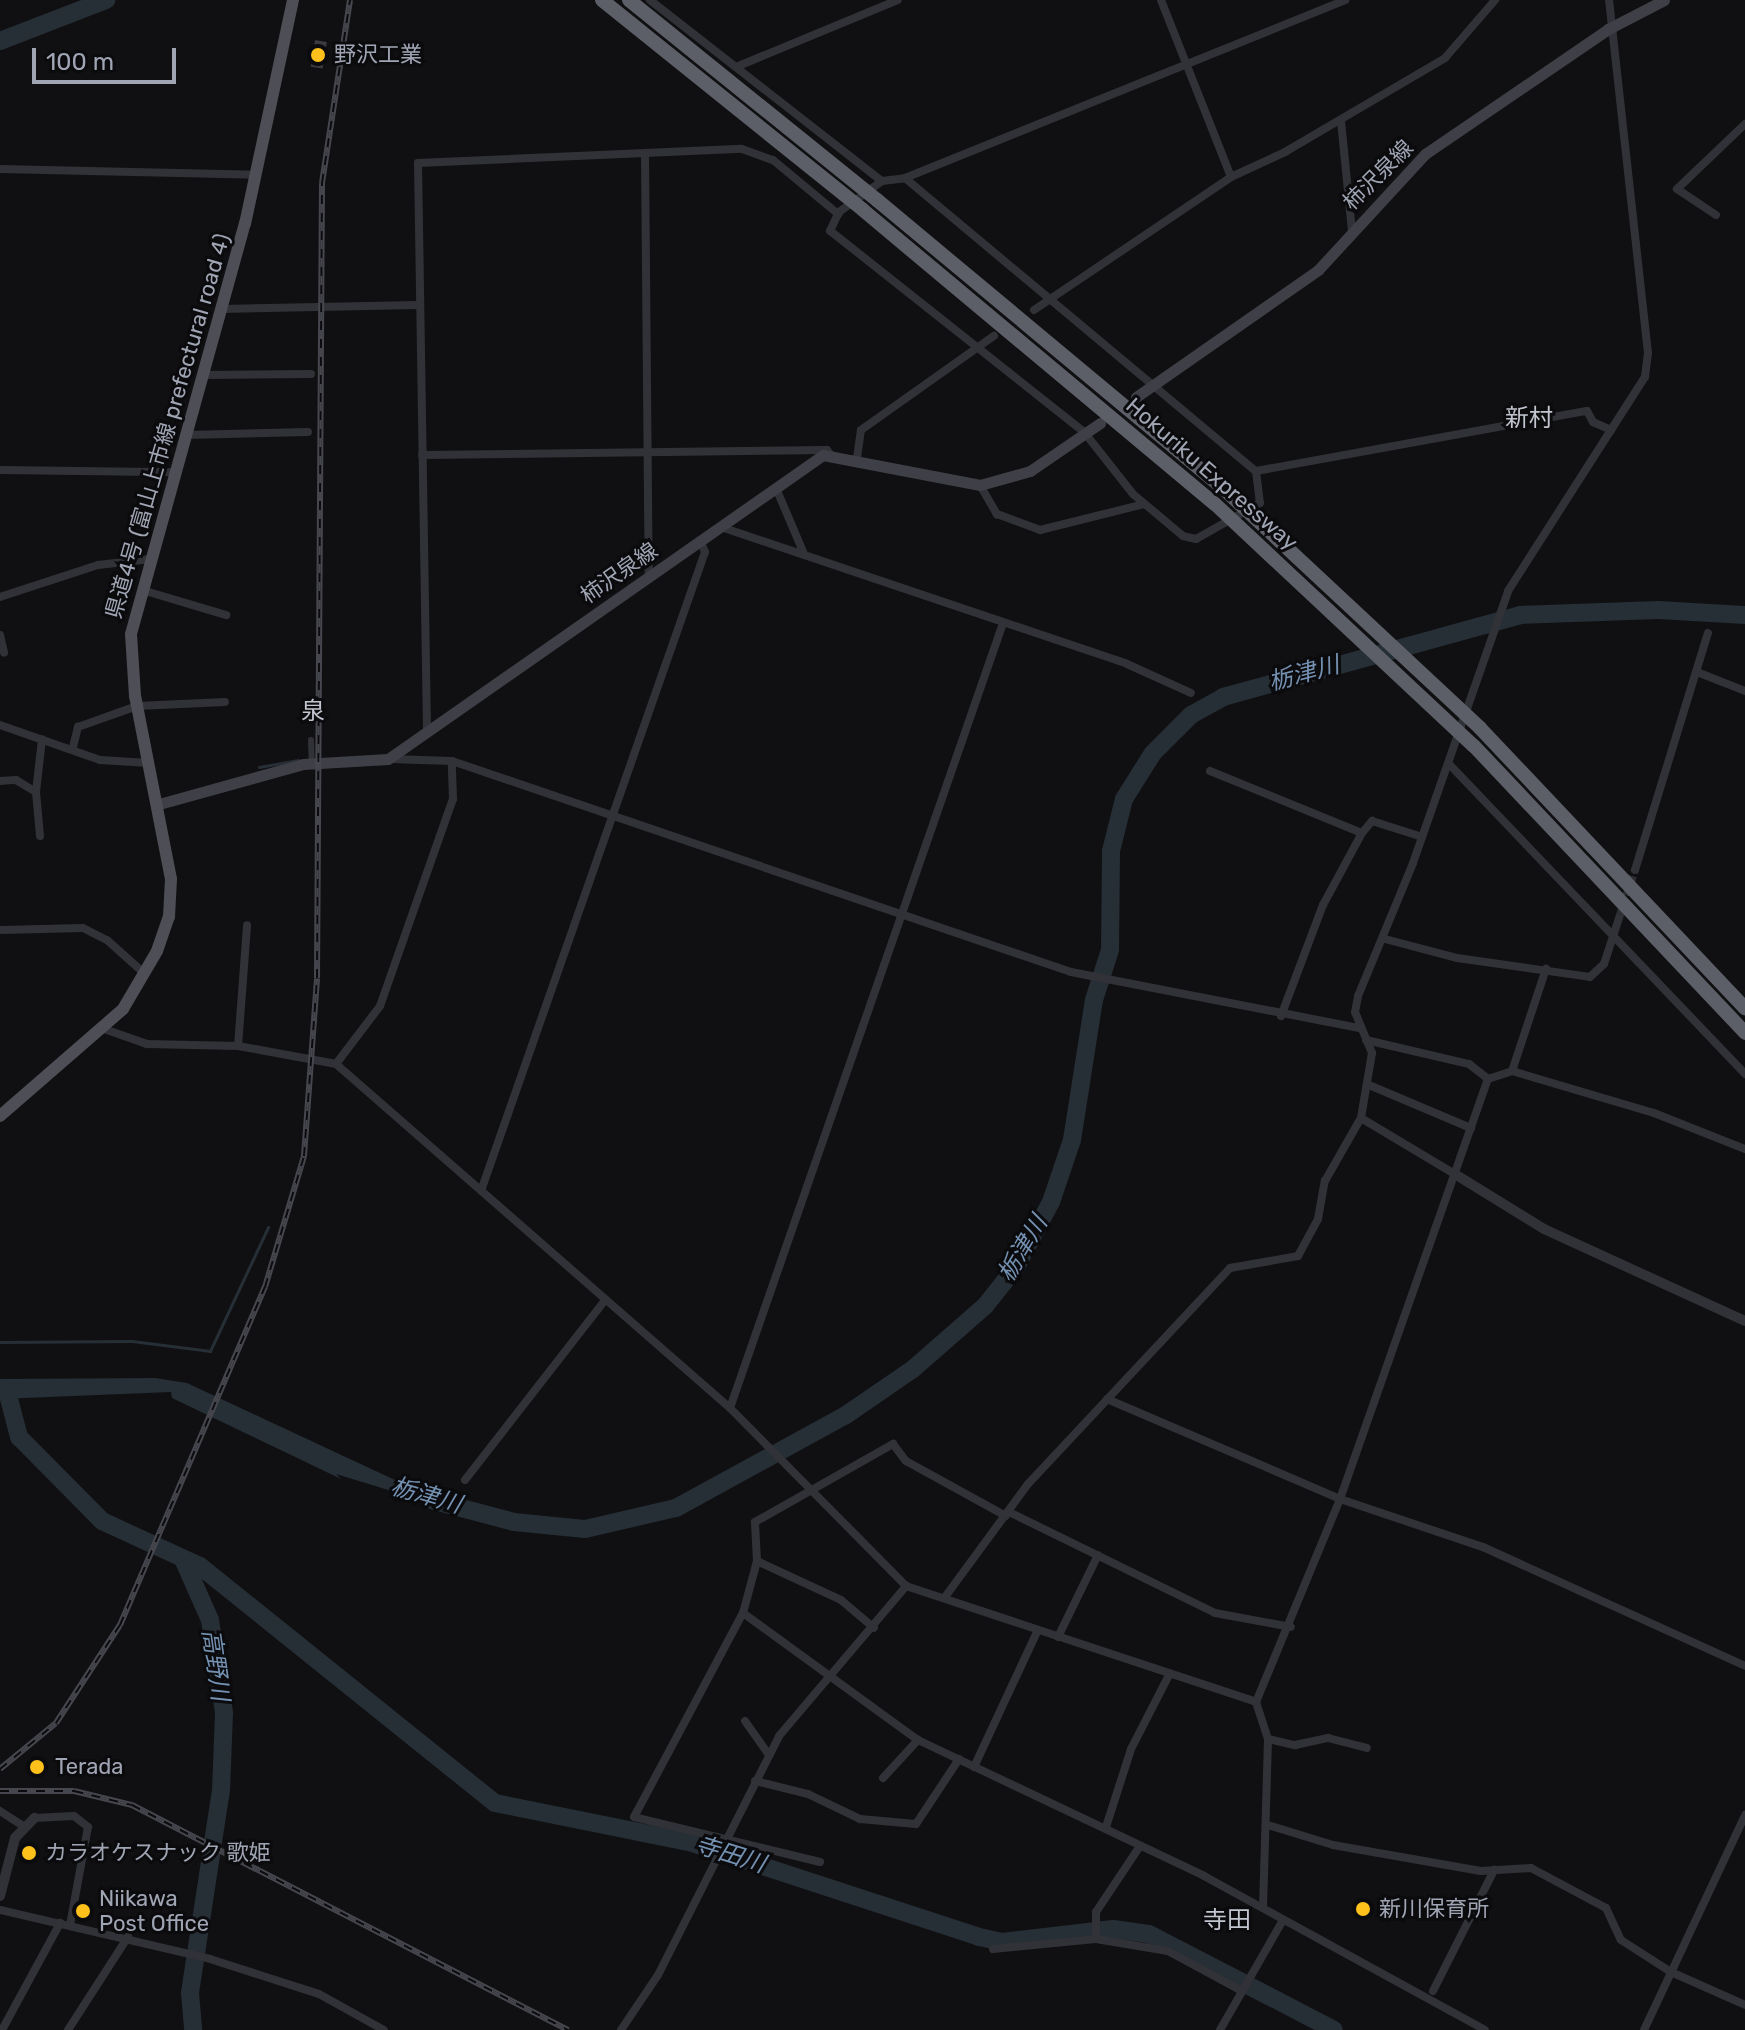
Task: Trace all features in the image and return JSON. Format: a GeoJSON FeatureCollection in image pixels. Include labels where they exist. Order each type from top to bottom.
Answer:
{"type":"FeatureCollection","features":[{"type":"Feature","properties":{"kind":"highway","name":"Hokuriku Expressway"},"geometry":{"type":"LineString","coordinates":[[602,0],[863,210],[1215,504],[1474,746],[1745,1033]]}},
{"type":"Feature","properties":{"kind":"highway","name":"Hokuriku Expressway"},"geometry":{"type":"LineString","coordinates":[[629,0],[877,200],[1227,492],[1480,728],[1745,1008]]}},
{"type":"Feature","properties":{"kind":"main road","name":"県道4号 (富山上市線 prefectural road 4)"},"geometry":{"type":"LineString","coordinates":[[0,1116],[104,1029],[145,974],[169,917],[171,879],[159,804],[137,706],[131,634],[257,175],[293,0]]}},
{"type":"Feature","properties":{"kind":"main road","name":"柿沢泉線"},"geometry":{"type":"LineString","coordinates":[[1136,397],[1293,290],[1425,154],[1608,29],[1664,0]]}},
{"type":"Feature","properties":{"kind":"main road","name":"柿沢泉線"},"geometry":{"type":"LineString","coordinates":[[388,759],[823,455],[857,458],[980,485],[1030,471],[1100,423]]}},
{"type":"Feature","properties":{"kind":"main road"},"geometry":{"type":"LineString","coordinates":[[159,804],[312,763],[388,759]]}},
{"type":"Feature","properties":{"kind":"street"},"geometry":{"type":"LineString","coordinates":[[650,0],[882,181]]}},
{"type":"Feature","properties":{"kind":"street"},"geometry":{"type":"LineString","coordinates":[[736,67],[898,0]]}},
{"type":"Feature","properties":{"kind":"street"},"geometry":{"type":"LineString","coordinates":[[1161,0],[1231,177]]}},
{"type":"Feature","properties":{"kind":"street"},"geometry":{"type":"LineString","coordinates":[[905,178],[1049,298],[1150,388],[1256,471],[1260,503],[1196,539],[1183,536],[1144,504],[1084,432],[981,347],[839,243],[830,231],[838,214],[882,181],[905,178],[1345,0]]}},
{"type":"Feature","properties":{"kind":"street"},"geometry":{"type":"LineString","coordinates":[[1034,310],[1231,177],[1341,121],[1445,58],[1495,0]]}},
{"type":"Feature","properties":{"kind":"street"},"geometry":{"type":"LineString","coordinates":[[945,1597],[1008,1514],[1107,1399],[1230,1268],[1298,1256],[1318,1219],[1325,1181],[1361,1118],[1372,1053],[1360,1028],[1358,996],[1385,939],[1449,764],[1486,648],[1508,591],[1645,377],[1648,353],[1608,29],[1609,0]]}},
{"type":"Feature","properties":{"kind":"street"},"geometry":{"type":"LineString","coordinates":[[1341,121],[1352,231]]}},
{"type":"Feature","properties":{"kind":"street"},"geometry":{"type":"LineString","coordinates":[[1716,215],[1677,189],[1745,124]]}},
{"type":"Feature","properties":{"kind":"street"},"geometry":{"type":"LineString","coordinates":[[427,730],[418,163],[742,149],[773,160],[838,214]]}},
{"type":"Feature","properties":{"kind":"street"},"geometry":{"type":"LineString","coordinates":[[645,154],[651,450],[649,576]]}},
{"type":"Feature","properties":{"kind":"street"},"geometry":{"type":"LineString","coordinates":[[0,169],[257,175]]}},
{"type":"Feature","properties":{"kind":"street"},"geometry":{"type":"LineString","coordinates":[[222,309],[418,305]]}},
{"type":"Feature","properties":{"kind":"street"},"geometry":{"type":"LineString","coordinates":[[857,458],[861,430],[994,336]]}},
{"type":"Feature","properties":{"kind":"street"},"geometry":{"type":"LineString","coordinates":[[203,375],[311,374]]}},
{"type":"Feature","properties":{"kind":"street"},"geometry":{"type":"LineString","coordinates":[[1256,471],[1587,411],[1593,422],[1611,430]]}},
{"type":"Feature","properties":{"kind":"street"},"geometry":{"type":"LineString","coordinates":[[186,435],[308,432]]}},
{"type":"Feature","properties":{"kind":"street"},"geometry":{"type":"LineString","coordinates":[[422,455],[827,450],[833,458]]}},
{"type":"Feature","properties":{"kind":"street"},"geometry":{"type":"LineString","coordinates":[[0,470],[176,472]]}},
{"type":"Feature","properties":{"kind":"street"},"geometry":{"type":"LineString","coordinates":[[980,485],[997,514],[1040,530],[1144,504]]}},
{"type":"Feature","properties":{"kind":"street"},"geometry":{"type":"LineString","coordinates":[[776,488],[804,554]]}},
{"type":"Feature","properties":{"kind":"street"},"geometry":{"type":"LineString","coordinates":[[721,527],[1003,623],[1191,693]]}},
{"type":"Feature","properties":{"kind":"street"},"geometry":{"type":"LineString","coordinates":[[482,1188],[616,816],[705,552],[700,540]]}},
{"type":"Feature","properties":{"kind":"street"},"geometry":{"type":"LineString","coordinates":[[0,597],[98,565],[151,559]]}},
{"type":"Feature","properties":{"kind":"street"},"geometry":{"type":"LineString","coordinates":[[142,590],[226,615]]}},
{"type":"Feature","properties":{"kind":"street"},"geometry":{"type":"LineString","coordinates":[[730,1408],[1003,623]]}},
{"type":"Feature","properties":{"kind":"street"},"geometry":{"type":"LineString","coordinates":[[1635,870],[1708,633]]}},
{"type":"Feature","properties":{"kind":"street"},"geometry":{"type":"LineString","coordinates":[[0,635],[4,653]]}},
{"type":"Feature","properties":{"kind":"street"},"geometry":{"type":"LineString","coordinates":[[1697,672],[1745,691]]}},
{"type":"Feature","properties":{"kind":"street"},"geometry":{"type":"LineString","coordinates":[[73,747],[78,727],[137,706],[225,702]]}},
{"type":"Feature","properties":{"kind":"street"},"geometry":{"type":"LineString","coordinates":[[0,725],[73,747],[116,764],[149,763]]}},
{"type":"Feature","properties":{"kind":"street"},"geometry":{"type":"LineString","coordinates":[[40,836],[36,792],[42,739]]}},
{"type":"Feature","properties":{"kind":"street"},"geometry":{"type":"LineString","coordinates":[[311,740],[312,763]]}},
{"type":"Feature","properties":{"kind":"street"},"geometry":{"type":"LineString","coordinates":[[388,759],[452,761],[903,916],[1121,986],[1360,1028]]}},
{"type":"Feature","properties":{"kind":"street"},"geometry":{"type":"LineString","coordinates":[[336,1064],[380,1006],[453,799],[452,761]]}},
{"type":"Feature","properties":{"kind":"street"},"geometry":{"type":"LineString","coordinates":[[1449,764],[1745,1074]]}},
{"type":"Feature","properties":{"kind":"street"},"geometry":{"type":"LineString","coordinates":[[1210,771],[1362,833]]}},
{"type":"Feature","properties":{"kind":"street"},"geometry":{"type":"LineString","coordinates":[[0,781],[16,780],[36,792]]}},
{"type":"Feature","properties":{"kind":"street"},"geometry":{"type":"LineString","coordinates":[[1281,1016],[1323,905],[1362,833],[1372,821],[1422,837]]}},
{"type":"Feature","properties":{"kind":"street"},"geometry":{"type":"LineString","coordinates":[[1385,939],[1457,958],[1598,975],[1619,918]]}},
{"type":"Feature","properties":{"kind":"street"},"geometry":{"type":"LineString","coordinates":[[238,1046],[247,925]]}},
{"type":"Feature","properties":{"kind":"street"},"geometry":{"type":"LineString","coordinates":[[0,930],[83,928],[107,940],[145,974]]}},
{"type":"Feature","properties":{"kind":"street"},"geometry":{"type":"LineString","coordinates":[[1512,1071],[1546,969]]}},
{"type":"Feature","properties":{"kind":"street"},"geometry":{"type":"LineString","coordinates":[[104,1029],[147,1044],[238,1046],[336,1064],[482,1188],[730,1408],[819,1492],[906,1586],[1256,1702]]}},
{"type":"Feature","properties":{"kind":"street"},"geometry":{"type":"LineString","coordinates":[[1366,1040],[1469,1064],[1488,1079]]}},
{"type":"Feature","properties":{"kind":"street"},"geometry":{"type":"LineString","coordinates":[[1488,1079],[1512,1071],[1654,1113],[1745,1149]]}},
{"type":"Feature","properties":{"kind":"street"},"geometry":{"type":"LineString","coordinates":[[1263,1908],[1268,1825],[1268,1739],[1256,1702],[1291,1627],[1340,1499],[1427,1237],[1458,1176],[1488,1079]]}},
{"type":"Feature","properties":{"kind":"street"},"geometry":{"type":"LineString","coordinates":[[1369,1085],[1471,1128]]}},
{"type":"Feature","properties":{"kind":"street"},"geometry":{"type":"LineString","coordinates":[[1361,1118],[1544,1229],[1745,1321]]}},
{"type":"Feature","properties":{"kind":"street"},"geometry":{"type":"LineString","coordinates":[[465,1480],[605,1300]]}},
{"type":"Feature","properties":{"kind":"street"},"geometry":{"type":"LineString","coordinates":[[1107,1399],[1340,1499],[1483,1547],[1745,1666]]}},
{"type":"Feature","properties":{"kind":"street"},"geometry":{"type":"LineString","coordinates":[[820,1862],[727,1839],[637,1822],[634,1811],[743,1613],[757,1561],[755,1522],[819,1492],[893,1444],[906,1461],[1008,1514],[1215,1613],[1291,1627]]}},
{"type":"Feature","properties":{"kind":"street"},"geometry":{"type":"LineString","coordinates":[[1058,1637],[1098,1555]]}},
{"type":"Feature","properties":{"kind":"street"},"geometry":{"type":"LineString","coordinates":[[757,1561],[841,1600],[874,1628]]}},
{"type":"Feature","properties":{"kind":"street"},"geometry":{"type":"LineString","coordinates":[[621,2030],[637,2013],[718,1862],[769,1755],[906,1586]]}},
{"type":"Feature","properties":{"kind":"street"},"geometry":{"type":"LineString","coordinates":[[743,1613],[828,1679],[918,1740],[1106,1827],[1263,1908],[1485,2030]]}},
{"type":"Feature","properties":{"kind":"street"},"geometry":{"type":"LineString","coordinates":[[974,1767],[1038,1630]]}},
{"type":"Feature","properties":{"kind":"street"},"geometry":{"type":"LineString","coordinates":[[1106,1827],[1131,1749],[1170,1673]]}},
{"type":"Feature","properties":{"kind":"street"},"geometry":{"type":"LineString","coordinates":[[745,1721],[769,1755]]}},
{"type":"Feature","properties":{"kind":"street"},"geometry":{"type":"LineString","coordinates":[[1268,1739],[1295,1745],[1328,1738],[1367,1748]]}},
{"type":"Feature","properties":{"kind":"street"},"geometry":{"type":"LineString","coordinates":[[883,1778],[918,1740]]}},
{"type":"Feature","properties":{"kind":"street"},"geometry":{"type":"LineString","coordinates":[[755,1781],[808,1794],[860,1819],[916,1824],[959,1759]]}},
{"type":"Feature","properties":{"kind":"street"},"geometry":{"type":"LineString","coordinates":[[0,1811],[23,1826]]}},
{"type":"Feature","properties":{"kind":"street"},"geometry":{"type":"LineString","coordinates":[[1644,2030],[1745,1815]]}},
{"type":"Feature","properties":{"kind":"street"},"geometry":{"type":"LineString","coordinates":[[0,1896],[23,1826],[34,1818],[74,1816],[88,1827],[65,1924],[2,2030]]}},
{"type":"Feature","properties":{"kind":"street"},"geometry":{"type":"LineString","coordinates":[[1268,1825],[1333,1845],[1494,1870],[1531,1868],[1591,1897],[1606,1908],[1621,1940],[1671,1972],[1745,2005]]}},
{"type":"Feature","properties":{"kind":"street"},"geometry":{"type":"LineString","coordinates":[[1096,1939],[1096,1912],[1140,1846]]}},
{"type":"Feature","properties":{"kind":"street"},"geometry":{"type":"LineString","coordinates":[[1433,1991],[1494,1870]]}},
{"type":"Feature","properties":{"kind":"street"},"geometry":{"type":"LineString","coordinates":[[0,1910],[128,1937],[210,1959],[319,1994],[384,2030]]}},
{"type":"Feature","properties":{"kind":"street"},"geometry":{"type":"LineString","coordinates":[[1220,2030],[1283,1920]]}},
{"type":"Feature","properties":{"kind":"street"},"geometry":{"type":"LineString","coordinates":[[68,2030],[128,1937]]}},
{"type":"Feature","properties":{"kind":"street"},"geometry":{"type":"LineString","coordinates":[[993,1949],[1096,1939],[1168,1951],[1242,1991]]}},
{"type":"Feature","properties":{"kind":"water"},"geometry":{"type":"Polygon","coordinates":[[[155,1378],[187,1383],[470,1515],[336,1474],[341,1479],[172,1398],[171,1392],[0,1399],[0,1379],[155,1378]]]}},
{"type":"Feature","properties":{"kind":"building","name":"野沢工業"},"geometry":{"type":"Polygon","coordinates":[[[315,40],[327,42],[323,69],[311,67],[315,40]]]}},
{"type":"Feature","properties":{"kind":"waterway"},"geometry":{"type":"LineString","coordinates":[[0,41],[106,0]]}},
{"type":"Feature","properties":{"kind":"waterway","name":"栃津川"},"geometry":{"type":"LineString","coordinates":[[431,1500],[514,1522],[585,1529],[676,1508],[846,1415],[913,1369],[985,1306],[1016,1267],[1051,1202],[1072,1140],[1094,1000],[1110,950],[1111,851],[1124,799],[1153,753],[1191,715],[1223,697],[1520,615],[1658,610],[1745,615]]}},
{"type":"Feature","properties":{"kind":"waterway"},"geometry":{"type":"LineString","coordinates":[[259,767],[298,760]]}},
{"type":"Feature","properties":{"kind":"waterway"},"geometry":{"type":"LineString","coordinates":[[0,1342],[132,1341],[210,1351],[268,1227]]}},
{"type":"Feature","properties":{"kind":"waterway","name":"寺田川"},"geometry":{"type":"LineString","coordinates":[[7,1391],[19,1437],[102,1521],[200,1566],[495,1803],[689,1842],[1002,1942],[1113,1929],[1149,1934],[1334,2030]]}},
{"type":"Feature","properties":{"kind":"waterway","name":"高野川"},"geometry":{"type":"LineString","coordinates":[[183,1559],[210,1620],[224,1713],[221,1790],[190,1993],[193,2030]]}},
{"type":"Feature","properties":{"kind":"tunnel"},"geometry":{"type":"LineString","coordinates":[[1619,918],[1635,870]]}},
{"type":"Feature","properties":{"kind":"railway"},"geometry":{"type":"LineString","coordinates":[[0,1769],[56,1723],[120,1625],[265,1287],[304,1156],[317,978],[322,183],[350,0]]}},
{"type":"Feature","properties":{"kind":"railway"},"geometry":{"type":"LineString","coordinates":[[0,1791],[74,1791],[132,1805],[568,2030]]}},
{"type":"Feature","properties":{"kind":"place","name":"野沢工業"},"geometry":{"type":"Point","coordinates":[318,55]}},
{"type":"Feature","properties":{"kind":"place","name":"Terada"},"geometry":{"type":"Point","coordinates":[37,1767]}},
{"type":"Feature","properties":{"kind":"place","name":"カラオケスナック 歌姫"},"geometry":{"type":"Point","coordinates":[29,1853]}},
{"type":"Feature","properties":{"kind":"place","name":"新川保育所"},"geometry":{"type":"Point","coordinates":[1363,1909]}},
{"type":"Feature","properties":{"kind":"place","name":"Niikawa Post Office"},"geometry":{"type":"Point","coordinates":[83,1911]}},
{"type":"Feature","properties":{"kind":"district","name":"新村"},"geometry":{"type":"Point","coordinates":[1529,419]}},
{"type":"Feature","properties":{"kind":"district","name":"泉"},"geometry":{"type":"Point","coordinates":[313,712]}},
{"type":"Feature","properties":{"kind":"district","name":"寺田"},"geometry":{"type":"Point","coordinates":[1227,1921]}}]}
